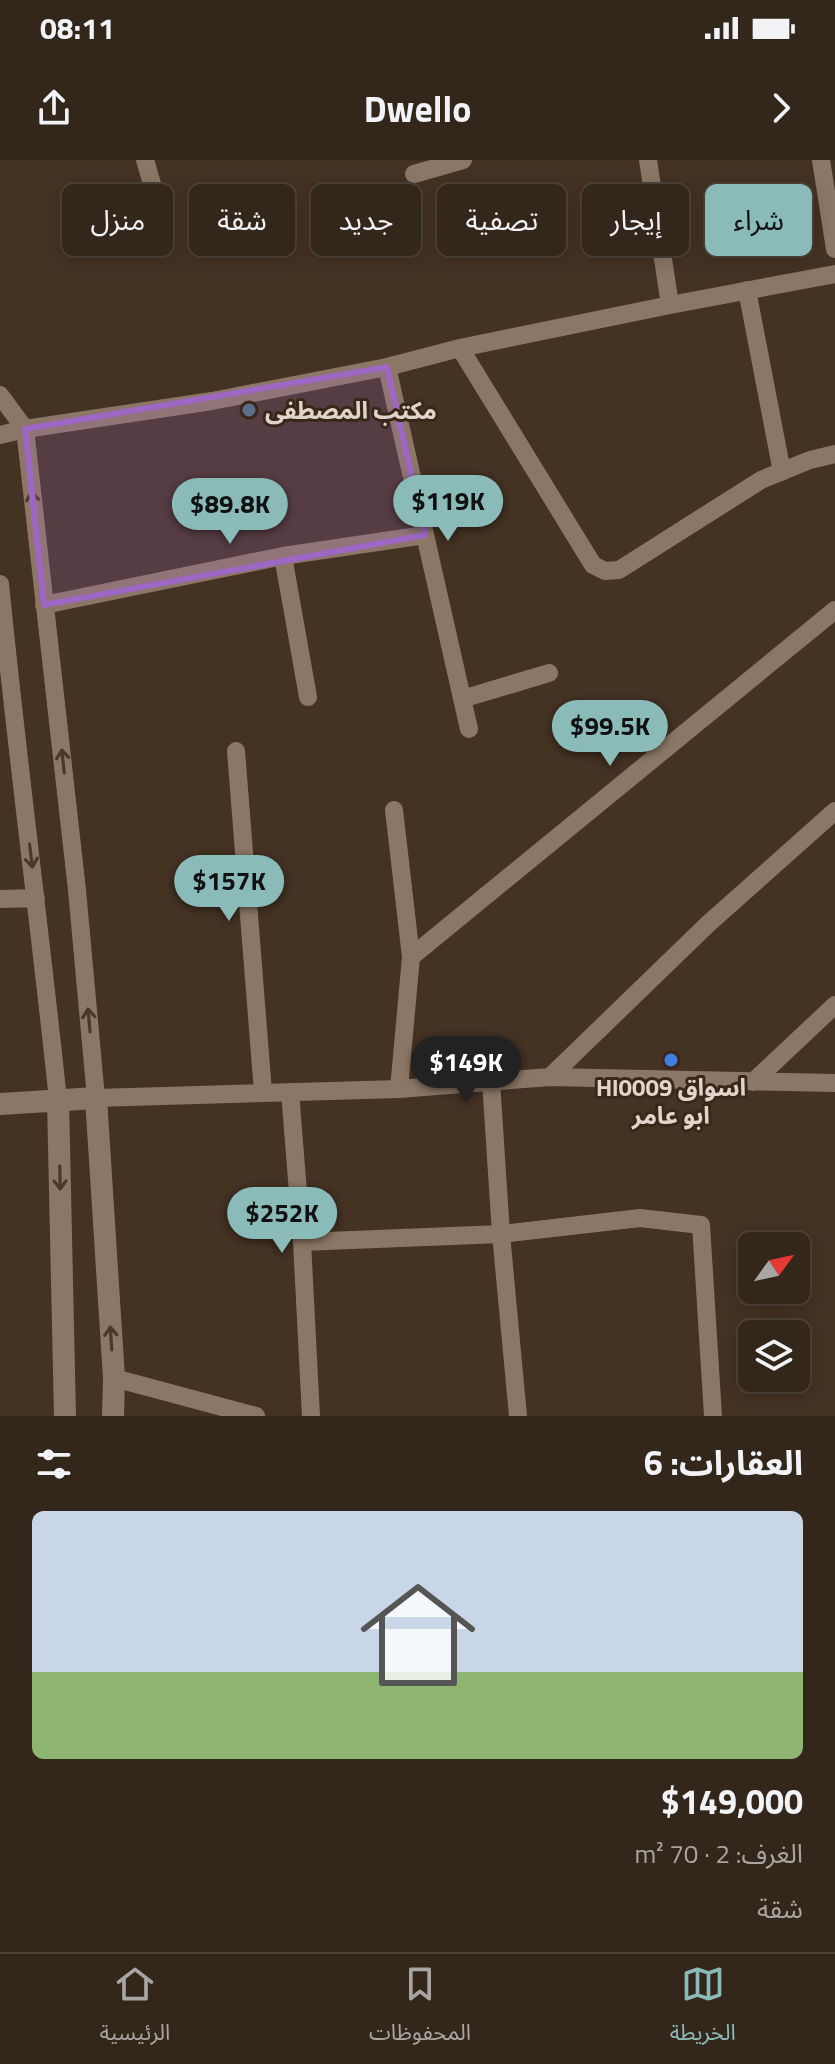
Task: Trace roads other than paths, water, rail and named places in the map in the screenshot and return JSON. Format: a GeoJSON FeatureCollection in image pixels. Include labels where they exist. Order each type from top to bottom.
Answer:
{"type":"FeatureCollection","features":[{"type":"Feature","properties":{"kind":"street"},"geometry":{"type":"LineString","coordinates":[[145,160],[152,184]]}},
{"type":"Feature","properties":{"kind":"street"},"geometry":{"type":"LineString","coordinates":[[414,174],[463,160]]}},
{"type":"Feature","properties":{"kind":"street"},"geometry":{"type":"LineString","coordinates":[[648,160],[670,305]]}},
{"type":"Feature","properties":{"kind":"street"},"geometry":{"type":"LineString","coordinates":[[821,160],[835,249]]}},
{"type":"Feature","properties":{"kind":"street"},"geometry":{"type":"LineString","coordinates":[[0,435],[212,401],[387,367],[460,348],[670,305],[835,274]]}},
{"type":"Feature","properties":{"kind":"street"},"geometry":{"type":"LineString","coordinates":[[747,290],[782,472]]}},
{"type":"Feature","properties":{"kind":"street"},"geometry":{"type":"LineString","coordinates":[[460,348],[593,565],[605,571],[619,570],[761,480],[810,460],[835,454]]}},
{"type":"Feature","properties":{"kind":"street"},"geometry":{"type":"LineString","coordinates":[[387,367],[469,729]]}},
{"type":"Feature","properties":{"kind":"street"},"geometry":{"type":"LineString","coordinates":[[0,395],[25,429],[75,874],[96,1098],[114,1378],[113,1416]]}},
{"type":"Feature","properties":{"kind":"street"},"geometry":{"type":"LineString","coordinates":[[44,605],[283,556],[425,535]]}},
{"type":"Feature","properties":{"kind":"street"},"geometry":{"type":"LineString","coordinates":[[283,556],[308,697]]}},
{"type":"Feature","properties":{"kind":"street"},"geometry":{"type":"LineString","coordinates":[[0,584],[7,724],[36,898],[58,1100],[65,1416]]}},
{"type":"Feature","properties":{"kind":"street"},"geometry":{"type":"LineString","coordinates":[[411,957],[835,610]]}},
{"type":"Feature","properties":{"kind":"street"},"geometry":{"type":"LineString","coordinates":[[462,699],[549,673]]}},
{"type":"Feature","properties":{"kind":"street"},"geometry":{"type":"LineString","coordinates":[[236,751],[263,1092]]}},
{"type":"Feature","properties":{"kind":"street"},"geometry":{"type":"LineString","coordinates":[[394,810],[411,957],[399,1089]]}},
{"type":"Feature","properties":{"kind":"street"},"geometry":{"type":"LineString","coordinates":[[550,1077],[708,924],[835,811]]}},
{"type":"Feature","properties":{"kind":"street"},"geometry":{"type":"LineString","coordinates":[[0,899],[36,898]]}},
{"type":"Feature","properties":{"kind":"street"},"geometry":{"type":"LineString","coordinates":[[753,1082],[835,1005]]}},
{"type":"Feature","properties":{"kind":"street"},"geometry":{"type":"LineString","coordinates":[[0,1104],[399,1089],[550,1077],[835,1083]]}},
{"type":"Feature","properties":{"kind":"street"},"geometry":{"type":"LineString","coordinates":[[491,1081],[518,1416]]}},
{"type":"Feature","properties":{"kind":"street"},"geometry":{"type":"LineString","coordinates":[[290,1092],[311,1416]]}},
{"type":"Feature","properties":{"kind":"street"},"geometry":{"type":"LineString","coordinates":[[302,1242],[501,1234],[640,1218],[701,1225],[713,1416]]}},
{"type":"Feature","properties":{"kind":"street"},"geometry":{"type":"LineString","coordinates":[[114,1378],[256,1416]]}},
{"type":"Feature","properties":{"kind":"place","name":"مكتب المصطفى"},"geometry":{"type":"Point","coordinates":[249,410]}},
{"type":"Feature","properties":{"kind":"place","name":"Hl0009 اسواق ابو عامر"},"geometry":{"type":"Point","coordinates":[671,1060]}}]}
